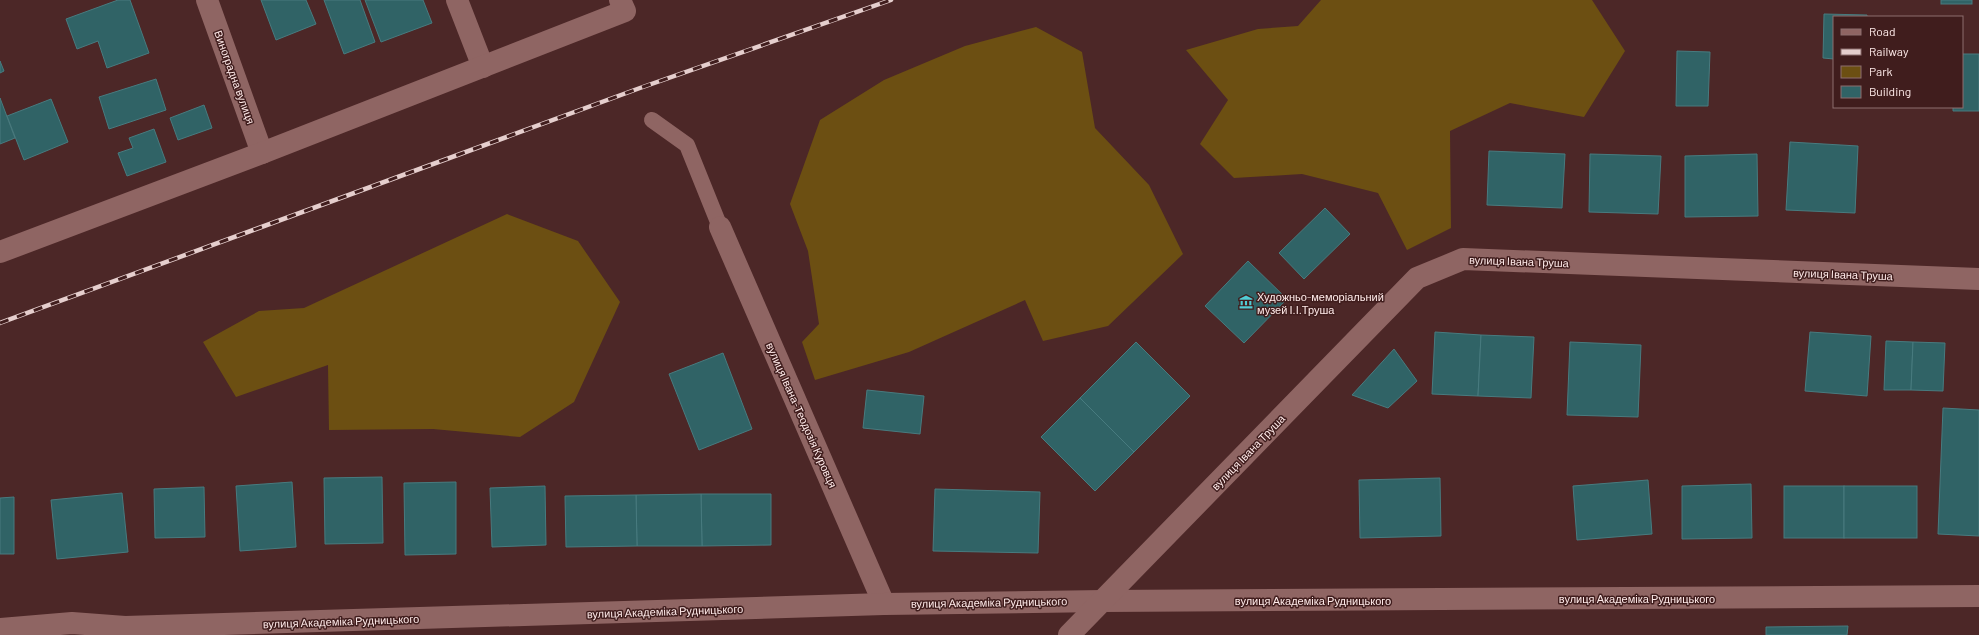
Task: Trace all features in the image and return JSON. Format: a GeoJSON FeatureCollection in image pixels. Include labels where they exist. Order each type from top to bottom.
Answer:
{"type":"FeatureCollection","features":[{"type":"Feature","properties":{"kind":"street","name":"Виноградна вулиця"},"geometry":{"type":"LineString","coordinates":[[207,0],[262,153]]}},
{"type":"Feature","properties":{"kind":"street"},"geometry":{"type":"LineString","coordinates":[[457,0],[483,67]]}},
{"type":"Feature","properties":{"kind":"street"},"geometry":{"type":"LineString","coordinates":[[0,252],[262,153],[483,67],[622,6]]}},
{"type":"Feature","properties":{"kind":"street","name":"вулиця Івана-Теодозія Куровця"},"geometry":{"type":"LineString","coordinates":[[720,227],[884,604]]}},
{"type":"Feature","properties":{"kind":"street","name":"вулиця Івана Труша"},"geometry":{"type":"LineString","coordinates":[[1069,635],[1104,601],[1417,278],[1463,259],[1979,279]]}},
{"type":"Feature","properties":{"kind":"street","name":"вулиця Академіка Рудницького"},"geometry":{"type":"LineString","coordinates":[[0,629],[72,623],[124,631],[884,604],[1104,601],[1979,596]]}},
{"type":"Feature","properties":{"kind":"lane"},"geometry":{"type":"LineString","coordinates":[[652,120],[687,145],[720,227]]}},
{"type":"Feature","properties":{"kind":"green space"},"geometry":{"type":"Polygon","coordinates":[[[1321,0],[1592,0],[1625,51],[1584,117],[1510,103],[1450,131],[1451,228],[1407,250],[1378,193],[1302,174],[1234,178],[1200,144],[1228,100],[1186,50],[1258,29],[1298,26],[1321,0]]]}},
{"type":"Feature","properties":{"kind":"green space"},"geometry":{"type":"Polygon","coordinates":[[[1036,27],[1082,52],[1095,128],[1149,185],[1183,254],[1108,326],[1043,341],[1025,300],[909,352],[815,380],[802,342],[819,324],[808,251],[790,204],[820,120],[884,80],[965,46],[1036,27]]]}},
{"type":"Feature","properties":{"kind":"green space"},"geometry":{"type":"Polygon","coordinates":[[[507,214],[578,241],[620,302],[574,402],[520,437],[433,429],[329,430],[328,365],[236,397],[203,342],[259,311],[304,308],[507,214]]]}},
{"type":"Feature","properties":{"kind":"building"},"geometry":{"type":"Polygon","coordinates":[[[118,0],[130,0],[149,53],[107,68],[98,41],[77,49],[66,19],[118,0]]]}},
{"type":"Feature","properties":{"kind":"building"},"geometry":{"type":"Polygon","coordinates":[[[261,0],[306,0],[316,24],[276,40],[261,0]]]}},
{"type":"Feature","properties":{"kind":"building"},"geometry":{"type":"Polygon","coordinates":[[[324,0],[360,0],[375,42],[344,54],[324,0]]]}},
{"type":"Feature","properties":{"kind":"building"},"geometry":{"type":"Polygon","coordinates":[[[365,0],[423,0],[432,23],[381,42],[365,0]]]}},
{"type":"Feature","properties":{"kind":"building"},"geometry":{"type":"Polygon","coordinates":[[[1941,0],[1972,0],[1972,4],[1941,4],[1941,0]]]}},
{"type":"Feature","properties":{"kind":"building"},"geometry":{"type":"Polygon","coordinates":[[[1824,14],[1867,15],[1833,16],[1833,59],[1823,58],[1824,14]]]}},
{"type":"Feature","properties":{"kind":"building"},"geometry":{"type":"Polygon","coordinates":[[[1677,51],[1710,52],[1708,106],[1676,106],[1677,51]]]}},
{"type":"Feature","properties":{"kind":"building"},"geometry":{"type":"Polygon","coordinates":[[[1963,54],[1979,54],[1979,111],[1953,111],[1953,108],[1963,108],[1963,54]]]}},
{"type":"Feature","properties":{"kind":"building"},"geometry":{"type":"Polygon","coordinates":[[[0,61],[4,71],[0,73],[0,61]]]}},
{"type":"Feature","properties":{"kind":"building"},"geometry":{"type":"Polygon","coordinates":[[[156,79],[166,110],[109,129],[99,97],[156,79]]]}},
{"type":"Feature","properties":{"kind":"building"},"geometry":{"type":"Polygon","coordinates":[[[0,98],[15,138],[0,144],[0,98]]]}},
{"type":"Feature","properties":{"kind":"building"},"geometry":{"type":"Polygon","coordinates":[[[51,99],[68,142],[24,160],[7,116],[51,99]]]}},
{"type":"Feature","properties":{"kind":"building"},"geometry":{"type":"Polygon","coordinates":[[[204,105],[212,128],[178,140],[170,118],[204,105]]]}},
{"type":"Feature","properties":{"kind":"building"},"geometry":{"type":"Polygon","coordinates":[[[154,129],[166,162],[127,176],[118,153],[133,148],[129,138],[154,129]]]}},
{"type":"Feature","properties":{"kind":"building"},"geometry":{"type":"Polygon","coordinates":[[[1790,142],[1858,146],[1855,213],[1786,210],[1790,142]]]}},
{"type":"Feature","properties":{"kind":"building"},"geometry":{"type":"Polygon","coordinates":[[[1489,151],[1565,154],[1562,208],[1487,205],[1489,151]]]}},
{"type":"Feature","properties":{"kind":"building"},"geometry":{"type":"Polygon","coordinates":[[[1590,154],[1661,156],[1658,214],[1589,212],[1590,154]]]}},
{"type":"Feature","properties":{"kind":"building"},"geometry":{"type":"Polygon","coordinates":[[[1757,154],[1758,216],[1685,217],[1685,156],[1757,154]]]}},
{"type":"Feature","properties":{"kind":"building"},"geometry":{"type":"Polygon","coordinates":[[[1325,208],[1350,234],[1304,279],[1279,253],[1325,208]]]}},
{"type":"Feature","properties":{"kind":"building","name":"Художньо-меморіальний музей І.І.Труша"},"geometry":{"type":"Polygon","coordinates":[[[1248,261],[1287,299],[1244,343],[1205,306],[1248,261]]]}},
{"type":"Feature","properties":{"kind":"building"},"geometry":{"type":"Polygon","coordinates":[[[1435,332],[1481,335],[1478,396],[1432,394],[1435,332]]]}},
{"type":"Feature","properties":{"kind":"building"},"geometry":{"type":"Polygon","coordinates":[[[1810,332],[1871,336],[1867,396],[1805,391],[1810,332]]]}},
{"type":"Feature","properties":{"kind":"building"},"geometry":{"type":"Polygon","coordinates":[[[1481,335],[1534,337],[1531,398],[1478,396],[1481,335]]]}},
{"type":"Feature","properties":{"kind":"building"},"geometry":{"type":"Polygon","coordinates":[[[1886,341],[1913,342],[1911,390],[1884,390],[1886,341]]]}},
{"type":"Feature","properties":{"kind":"building"},"geometry":{"type":"Polygon","coordinates":[[[1136,342],[1190,396],[1134,452],[1080,398],[1136,342]]]}},
{"type":"Feature","properties":{"kind":"building"},"geometry":{"type":"Polygon","coordinates":[[[1570,342],[1641,345],[1638,417],[1567,415],[1570,342]]]}},
{"type":"Feature","properties":{"kind":"building"},"geometry":{"type":"Polygon","coordinates":[[[1913,342],[1945,343],[1943,391],[1911,390],[1913,342]]]}},
{"type":"Feature","properties":{"kind":"building"},"geometry":{"type":"Polygon","coordinates":[[[1394,349],[1417,381],[1388,408],[1352,395],[1394,349]]]}},
{"type":"Feature","properties":{"kind":"building"},"geometry":{"type":"Polygon","coordinates":[[[723,353],[752,429],[699,450],[669,374],[723,353]]]}},
{"type":"Feature","properties":{"kind":"building"},"geometry":{"type":"Polygon","coordinates":[[[867,390],[924,396],[920,434],[863,428],[867,390]]]}},
{"type":"Feature","properties":{"kind":"building"},"geometry":{"type":"Polygon","coordinates":[[[1080,398],[1134,452],[1095,491],[1041,437],[1080,398]]]}},
{"type":"Feature","properties":{"kind":"building"},"geometry":{"type":"Polygon","coordinates":[[[1943,408],[1979,410],[1979,536],[1938,534],[1943,408]]]}},
{"type":"Feature","properties":{"kind":"building"},"geometry":{"type":"Polygon","coordinates":[[[382,477],[383,543],[325,544],[324,478],[382,477]]]}},
{"type":"Feature","properties":{"kind":"building"},"geometry":{"type":"Polygon","coordinates":[[[1440,478],[1441,536],[1360,538],[1359,480],[1440,478]]]}},
{"type":"Feature","properties":{"kind":"building"},"geometry":{"type":"Polygon","coordinates":[[[1648,480],[1652,534],[1577,540],[1573,486],[1648,480]]]}},
{"type":"Feature","properties":{"kind":"building"},"geometry":{"type":"Polygon","coordinates":[[[292,482],[296,547],[240,551],[236,486],[292,482]]]}},
{"type":"Feature","properties":{"kind":"building"},"geometry":{"type":"Polygon","coordinates":[[[456,482],[456,554],[405,555],[404,483],[456,482]]]}},
{"type":"Feature","properties":{"kind":"building"},"geometry":{"type":"Polygon","coordinates":[[[1751,484],[1752,538],[1682,539],[1682,486],[1751,484]]]}},
{"type":"Feature","properties":{"kind":"building"},"geometry":{"type":"Polygon","coordinates":[[[545,486],[546,545],[492,547],[490,488],[545,486]]]}},
{"type":"Feature","properties":{"kind":"building"},"geometry":{"type":"Polygon","coordinates":[[[1784,486],[1844,486],[1844,538],[1784,538],[1784,486]]]}},
{"type":"Feature","properties":{"kind":"building"},"geometry":{"type":"Polygon","coordinates":[[[1844,486],[1917,486],[1917,538],[1844,538],[1844,486]]]}},
{"type":"Feature","properties":{"kind":"building"},"geometry":{"type":"Polygon","coordinates":[[[204,487],[205,537],[155,538],[154,489],[204,487]]]}},
{"type":"Feature","properties":{"kind":"building"},"geometry":{"type":"Polygon","coordinates":[[[935,489],[1040,492],[1038,553],[933,551],[935,489]]]}},
{"type":"Feature","properties":{"kind":"building"},"geometry":{"type":"Polygon","coordinates":[[[122,493],[128,552],[57,559],[51,500],[122,493]]]}},
{"type":"Feature","properties":{"kind":"building"},"geometry":{"type":"Polygon","coordinates":[[[701,494],[771,494],[771,545],[702,546],[701,494]]]}},
{"type":"Feature","properties":{"kind":"building"},"geometry":{"type":"Polygon","coordinates":[[[701,494],[702,546],[637,546],[636,495],[701,494]]]}},
{"type":"Feature","properties":{"kind":"building"},"geometry":{"type":"Polygon","coordinates":[[[636,495],[637,546],[566,547],[565,496],[636,495]]]}},
{"type":"Feature","properties":{"kind":"building"},"geometry":{"type":"Polygon","coordinates":[[[14,497],[14,554],[0,554],[0,498],[14,497]]]}},
{"type":"Feature","properties":{"kind":"building"},"geometry":{"type":"Polygon","coordinates":[[[1848,626],[1847,635],[1766,635],[1766,627],[1848,626]]]}},
{"type":"Feature","properties":{"kind":"railway"},"geometry":{"type":"LineString","coordinates":[[0,323],[640,88],[891,0]]}},
{"type":"Feature","properties":{"kind":"place","name":"Художньо-меморіальний музей І.І.Труша"},"geometry":{"type":"Point","coordinates":[1246,302]}}]}
